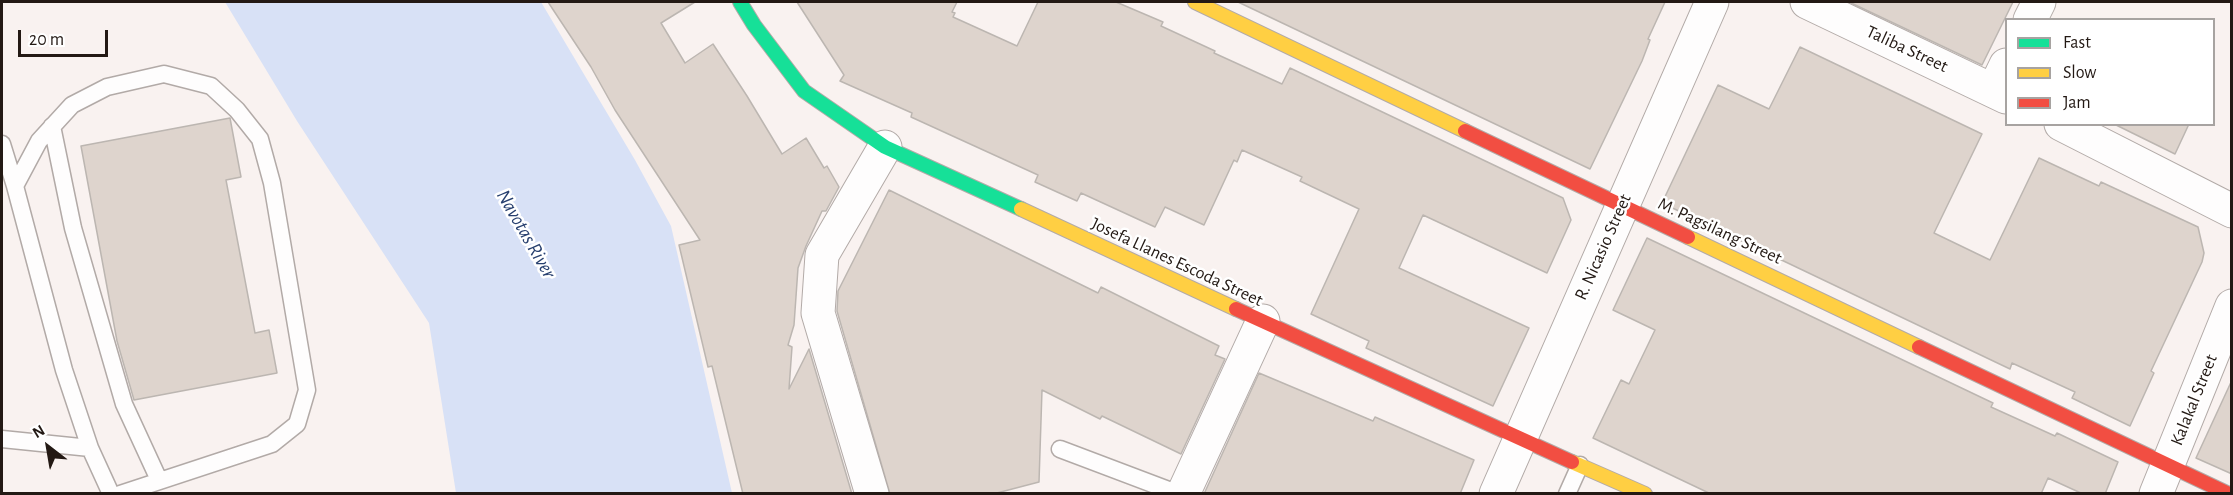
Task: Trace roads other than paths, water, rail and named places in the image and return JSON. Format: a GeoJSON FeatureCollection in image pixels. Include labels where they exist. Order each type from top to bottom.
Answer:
{"type":"FeatureCollection","features":[{"type":"Feature","properties":{"kind":"street","name":"Josefa Llanes Escoda Street"},"geometry":{"type":"LineString","coordinates":[[740,2],[754,25],[804,91],[885,147],[1519,439],[1646,494]]}},
{"type":"Feature","properties":{"kind":"street","name":"M. Pagsilang Street"},"geometry":{"type":"LineString","coordinates":[[1195,2],[1622,204],[2162,479],[2229,494]]}},
{"type":"Feature","properties":{"kind":"street","name":"R. Nicasio Street"},"geometry":{"type":"LineString","coordinates":[[1496,494],[1712,2]]}},
{"type":"Feature","properties":{"kind":"street","name":"Taliba Street"},"geometry":{"type":"LineString","coordinates":[[1807,2],[2002,84]]}},
{"type":"Feature","properties":{"kind":"street"},"geometry":{"type":"LineString","coordinates":[[2031,18],[2039,2]]}},
{"type":"Feature","properties":{"kind":"street"},"geometry":{"type":"LineString","coordinates":[[2065,126],[2232,211]]}},
{"type":"Feature","properties":{"kind":"street"},"geometry":{"type":"LineString","coordinates":[[872,494],[818,313],[822,255],[885,147]]}},
{"type":"Feature","properties":{"kind":"street","name":"Kalakal Street"},"geometry":{"type":"LineString","coordinates":[[2162,479],[2232,306]]}},
{"type":"Feature","properties":{"kind":"street"},"geometry":{"type":"LineString","coordinates":[[1181,494],[1263,321]]}},
{"type":"Feature","properties":{"kind":"lane"},"geometry":{"type":"LineString","coordinates":[[15,186],[39,141],[72,105],[107,87],[164,74],[211,86],[237,110],[260,139],[272,183],[307,390],[297,424],[272,444],[120,494]]}},
{"type":"Feature","properties":{"kind":"lane"},"geometry":{"type":"LineString","coordinates":[[52,126],[73,228],[124,404],[159,480]]}},
{"type":"Feature","properties":{"kind":"lane"},"geometry":{"type":"LineString","coordinates":[[2,144],[64,370],[90,448],[111,494]]}},
{"type":"Feature","properties":{"kind":"lane"},"geometry":{"type":"LineString","coordinates":[[2,439],[90,448]]}},
{"type":"Feature","properties":{"kind":"lane"},"geometry":{"type":"LineString","coordinates":[[1060,449],[1181,494]]}},
{"type":"Feature","properties":{"kind":"lane"},"geometry":{"type":"LineString","coordinates":[[1567,494],[1580,465]]}},
{"type":"Feature","properties":{"kind":"water","name":"Navotas River"},"geometry":{"type":"Polygon","coordinates":[[[225,2],[541,2],[635,160],[671,226],[732,493],[456,493],[429,323],[297,121],[225,2]]]}}]}
